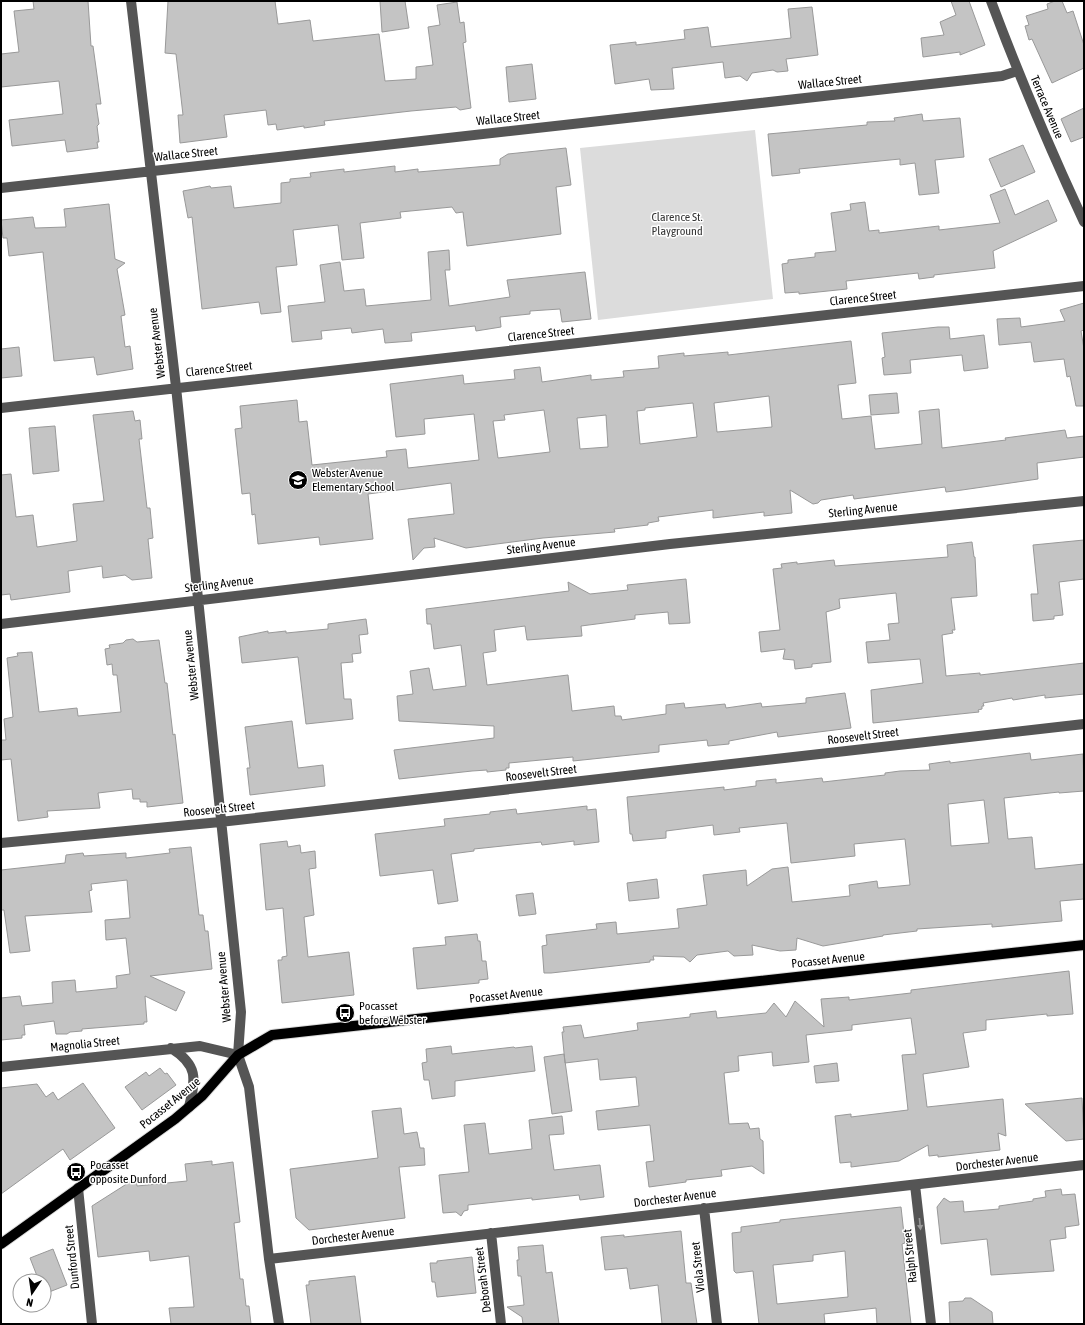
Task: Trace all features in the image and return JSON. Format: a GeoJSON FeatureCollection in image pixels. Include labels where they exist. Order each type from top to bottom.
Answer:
{"type":"FeatureCollection","features":[{"type":"Feature","properties":{"kind":"main road","name":"Pocasset Avenue"},"geometry":{"type":"LineString","coordinates":[[1,1244],[189,1107],[202,1096],[238,1055],[272,1035],[1084,945]]}},
{"type":"Feature","properties":{"kind":"street","name":"Webster Avenue"},"geometry":{"type":"LineString","coordinates":[[131,1],[149,171],[176,387],[220,822],[241,1012],[238,1055],[249,1086],[279,1324]]}},
{"type":"Feature","properties":{"kind":"street","name":"Terrace Avenue"},"geometry":{"type":"LineString","coordinates":[[991,1],[1017,71],[1084,222]]}},
{"type":"Feature","properties":{"kind":"street","name":"Wallace Street"},"geometry":{"type":"LineString","coordinates":[[1,188],[995,77],[1017,71]]}},
{"type":"Feature","properties":{"kind":"street","name":"Clarence Street"},"geometry":{"type":"LineString","coordinates":[[1,408],[176,387],[1084,286]]}},
{"type":"Feature","properties":{"kind":"street","name":"Sterling Avenue"},"geometry":{"type":"LineString","coordinates":[[1,624],[198,599],[670,544],[1084,501]]}},
{"type":"Feature","properties":{"kind":"street","name":"Roosevelt Street"},"geometry":{"type":"LineString","coordinates":[[1,843],[220,822],[1084,724]]}},
{"type":"Feature","properties":{"kind":"street","name":"Magnolia Street"},"geometry":{"type":"LineString","coordinates":[[1,1067],[200,1046],[238,1055]]}},
{"type":"Feature","properties":{"kind":"street"},"geometry":{"type":"LineString","coordinates":[[171,1048],[185,1057],[195,1079],[189,1107]]}},
{"type":"Feature","properties":{"kind":"street","name":"Dorchester Avenue"},"geometry":{"type":"LineString","coordinates":[[270,1259],[1084,1165]]}},
{"type":"Feature","properties":{"kind":"street","name":"Ralph Street"},"geometry":{"type":"LineString","coordinates":[[915,1185],[931,1324]]}},
{"type":"Feature","properties":{"kind":"street","name":"Dunford Street"},"geometry":{"type":"LineString","coordinates":[[78,1188],[92,1324]]}},
{"type":"Feature","properties":{"kind":"street","name":"Viola Street"},"geometry":{"type":"LineString","coordinates":[[704,1208],[717,1324]]}},
{"type":"Feature","properties":{"kind":"street","name":"Deborah Street"},"geometry":{"type":"LineString","coordinates":[[491,1233],[501,1324]]}},
{"type":"Feature","properties":{"kind":"green space","name":"Clarence St. Playground"},"geometry":{"type":"Polygon","coordinates":[[[755,130],[773,299],[598,320],[580,148],[755,130]]]}},
{"type":"Feature","properties":{"kind":"building"},"geometry":{"type":"Polygon","coordinates":[[[33,1],[88,1],[91,46],[93,46],[101,104],[96,104],[99,124],[97,126],[99,142],[97,142],[98,148],[67,152],[65,140],[12,146],[9,120],[63,114],[59,81],[1,87],[1,54],[19,52],[14,11],[34,9],[33,1]]]}},
{"type":"Feature","properties":{"kind":"building"},"geometry":{"type":"Polygon","coordinates":[[[168,1],[275,1],[278,24],[310,20],[313,41],[379,34],[385,81],[416,79],[416,67],[433,65],[428,27],[440,25],[437,5],[457,2],[460,23],[464,22],[466,42],[463,43],[471,108],[460,110],[456,107],[411,111],[324,121],[325,125],[277,130],[276,124],[268,125],[266,110],[224,115],[227,137],[180,143],[178,115],[183,115],[176,54],[165,53],[168,1]]]}},
{"type":"Feature","properties":{"kind":"building"},"geometry":{"type":"Polygon","coordinates":[[[380,1],[405,1],[409,28],[382,32],[380,1]]]}},
{"type":"Feature","properties":{"kind":"building"},"geometry":{"type":"Polygon","coordinates":[[[951,1],[969,1],[985,45],[960,55],[960,52],[923,57],[921,38],[944,35],[940,22],[956,15],[951,1]]]}},
{"type":"Feature","properties":{"kind":"building"},"geometry":{"type":"Polygon","coordinates":[[[1055,1],[1062,1],[1067,13],[1073,11],[1084,45],[1084,68],[1052,83],[1032,39],[1029,40],[1025,26],[1029,25],[1026,16],[1048,9],[1047,4],[1055,1]]]}},
{"type":"Feature","properties":{"kind":"building"},"geometry":{"type":"Polygon","coordinates":[[[812,7],[818,55],[786,59],[788,71],[777,72],[773,70],[752,73],[747,81],[740,76],[725,78],[723,62],[672,68],[674,89],[651,90],[649,79],[615,84],[610,45],[636,42],[636,45],[685,39],[684,30],[708,27],[711,47],[791,38],[788,9],[812,7]]]}},
{"type":"Feature","properties":{"kind":"building"},"geometry":{"type":"Polygon","coordinates":[[[532,64],[536,99],[509,102],[506,67],[532,64]]]}},
{"type":"Feature","properties":{"kind":"building"},"geometry":{"type":"Polygon","coordinates":[[[1084,108],[1084,137],[1071,142],[1061,119],[1084,108]]]}},
{"type":"Feature","properties":{"kind":"building"},"geometry":{"type":"Polygon","coordinates":[[[922,114],[923,121],[960,118],[964,157],[935,160],[939,193],[919,195],[915,163],[900,165],[900,159],[799,169],[800,173],[772,176],[768,134],[867,125],[867,122],[895,121],[894,118],[922,114]]]}},
{"type":"Feature","properties":{"kind":"building"},"geometry":{"type":"Polygon","coordinates":[[[1023,145],[1035,172],[1001,187],[989,159],[1023,145]]]}},
{"type":"Feature","properties":{"kind":"building"},"geometry":{"type":"Polygon","coordinates":[[[566,148],[571,185],[556,187],[561,234],[467,246],[463,212],[456,213],[452,207],[400,212],[401,218],[360,223],[364,258],[342,260],[338,225],[293,230],[297,265],[276,267],[281,312],[261,314],[259,302],[202,309],[192,217],[188,218],[183,191],[210,186],[211,188],[231,186],[234,208],[281,203],[281,183],[290,182],[290,179],[311,177],[310,173],[344,169],[344,172],[395,166],[395,172],[418,169],[418,172],[500,165],[500,159],[508,154],[566,148]]]}},
{"type":"Feature","properties":{"kind":"building"},"geometry":{"type":"Polygon","coordinates":[[[1005,189],[1015,215],[1048,200],[1057,221],[993,251],[995,268],[934,275],[934,277],[919,279],[918,273],[846,281],[847,289],[799,294],[799,292],[785,293],[782,264],[788,263],[788,260],[815,257],[815,253],[836,251],[831,213],[851,210],[850,204],[865,202],[869,231],[879,230],[879,233],[939,226],[939,230],[1000,223],[990,195],[1005,189]]]}},
{"type":"Feature","properties":{"kind":"building"},"geometry":{"type":"Polygon","coordinates":[[[109,204],[115,259],[125,263],[117,269],[125,315],[121,316],[125,347],[130,346],[133,369],[97,375],[94,357],[54,361],[43,252],[9,256],[7,238],[3,238],[1,220],[33,217],[35,228],[66,227],[64,209],[109,204]]]}},
{"type":"Feature","properties":{"kind":"building"},"geometry":{"type":"Polygon","coordinates":[[[449,250],[450,270],[445,270],[449,306],[510,297],[507,280],[585,272],[591,319],[562,322],[560,309],[530,311],[530,314],[500,317],[501,327],[476,331],[475,326],[411,333],[412,341],[385,343],[383,329],[352,333],[351,328],[321,331],[322,339],[292,342],[288,306],[325,302],[320,265],[340,262],[344,291],[364,289],[366,306],[431,300],[428,252],[449,250]]]}},
{"type":"Feature","properties":{"kind":"building"},"geometry":{"type":"Polygon","coordinates":[[[1084,303],[1084,330],[1081,331],[1084,349],[1084,406],[1076,406],[1070,376],[1067,377],[1064,359],[1034,362],[1031,342],[999,345],[997,319],[1020,318],[1021,327],[1065,321],[1060,310],[1084,303]]]}},
{"type":"Feature","properties":{"kind":"building"},"geometry":{"type":"Polygon","coordinates":[[[949,327],[950,339],[984,335],[988,368],[964,371],[962,355],[910,360],[911,373],[884,375],[882,358],[885,357],[882,333],[949,327]]]}},
{"type":"Feature","properties":{"kind":"building"},"geometry":{"type":"Polygon","coordinates":[[[851,341],[856,383],[838,385],[842,419],[871,416],[875,449],[922,444],[919,411],[939,409],[942,448],[1006,440],[1005,438],[1065,430],[1067,438],[1084,436],[1084,457],[1037,463],[1038,479],[946,492],[945,487],[854,499],[853,495],[821,500],[818,503],[813,504],[790,490],[792,513],[764,516],[764,512],[713,518],[713,510],[658,517],[659,521],[648,523],[648,525],[614,529],[615,532],[543,538],[466,548],[434,538],[435,547],[424,548],[413,560],[408,519],[454,514],[451,483],[368,494],[373,539],[320,545],[319,537],[258,544],[255,514],[252,515],[250,493],[242,494],[235,429],[242,428],[240,406],[297,400],[299,422],[307,421],[312,465],[387,457],[386,451],[406,449],[408,468],[479,460],[474,414],[424,419],[425,434],[396,437],[390,384],[463,375],[464,384],[515,379],[514,370],[540,367],[542,382],[591,375],[591,380],[624,377],[623,371],[659,368],[658,356],[684,353],[684,356],[728,352],[728,355],[851,341]],[[769,396],[714,403],[717,432],[772,427],[769,396]],[[693,403],[645,408],[645,410],[637,411],[640,444],[697,437],[693,403]],[[544,410],[504,415],[505,420],[493,421],[498,458],[550,452],[544,410]],[[606,415],[577,418],[580,449],[608,447],[606,415]]]}},
{"type":"Feature","properties":{"kind":"building"},"geometry":{"type":"Polygon","coordinates":[[[19,347],[22,376],[1,378],[1,349],[19,347]]]}},
{"type":"Feature","properties":{"kind":"building"},"geometry":{"type":"Polygon","coordinates":[[[897,393],[899,413],[871,415],[869,395],[897,393]]]}},
{"type":"Feature","properties":{"kind":"building"},"geometry":{"type":"Polygon","coordinates":[[[133,411],[135,421],[140,420],[142,439],[139,439],[147,508],[150,508],[153,538],[148,539],[152,578],[132,580],[125,575],[103,578],[102,566],[68,571],[70,592],[11,600],[10,594],[1,595],[1,475],[11,474],[16,517],[33,515],[37,547],[77,541],[73,504],[104,501],[93,415],[133,411]]]}},
{"type":"Feature","properties":{"kind":"building"},"geometry":{"type":"Polygon","coordinates":[[[55,426],[59,471],[33,474],[29,428],[55,426]]]}},
{"type":"Feature","properties":{"kind":"building"},"geometry":{"type":"Polygon","coordinates":[[[1084,540],[1084,579],[1059,582],[1063,615],[1054,616],[1054,619],[1033,621],[1031,594],[1038,594],[1033,545],[1084,540]]]}},
{"type":"Feature","properties":{"kind":"building"},"geometry":{"type":"Polygon","coordinates":[[[972,542],[975,557],[977,596],[951,598],[955,630],[952,630],[953,633],[942,635],[946,676],[980,673],[980,675],[1084,663],[1084,694],[1045,698],[1045,695],[1013,700],[1012,698],[983,703],[984,706],[982,706],[982,709],[978,710],[979,712],[873,723],[871,690],[923,683],[920,659],[868,663],[866,642],[890,640],[888,624],[899,623],[896,593],[839,599],[840,608],[826,612],[831,662],[812,664],[812,667],[795,669],[794,660],[783,659],[785,649],[761,652],[759,632],[780,630],[773,569],[782,568],[781,564],[797,562],[797,564],[834,560],[835,566],[948,557],[947,545],[972,542]]]}},
{"type":"Feature","properties":{"kind":"building"},"geometry":{"type":"Polygon","coordinates":[[[686,579],[690,623],[669,624],[668,612],[635,615],[635,619],[581,626],[582,636],[527,640],[525,626],[494,630],[496,651],[483,653],[487,685],[568,675],[572,711],[614,706],[615,716],[621,716],[622,720],[666,714],[666,705],[684,703],[685,708],[725,704],[726,708],[761,703],[762,707],[806,703],[806,698],[845,693],[851,728],[778,737],[777,732],[729,741],[729,744],[708,746],[707,740],[659,745],[659,752],[573,761],[573,757],[509,763],[509,768],[506,768],[506,770],[487,772],[487,770],[472,771],[399,779],[394,750],[494,738],[494,726],[399,721],[397,696],[413,694],[410,671],[429,668],[433,690],[466,686],[461,645],[434,649],[431,624],[427,624],[426,609],[569,591],[568,582],[590,594],[628,590],[627,585],[686,579]]]}},
{"type":"Feature","properties":{"kind":"building"},"geometry":{"type":"Polygon","coordinates":[[[366,619],[368,634],[359,635],[361,653],[352,654],[353,662],[341,663],[344,699],[351,699],[353,719],[306,724],[298,657],[242,663],[239,637],[268,631],[268,633],[286,631],[286,633],[328,629],[328,624],[366,619]]]}},
{"type":"Feature","properties":{"kind":"building"},"geometry":{"type":"Polygon","coordinates":[[[133,639],[137,642],[159,640],[165,683],[167,683],[173,735],[175,734],[183,803],[147,807],[147,802],[140,802],[140,799],[133,799],[132,789],[98,793],[100,808],[47,811],[48,817],[18,821],[11,759],[1,760],[1,740],[6,740],[4,719],[13,717],[7,658],[18,656],[17,653],[32,652],[39,712],[77,708],[78,716],[121,712],[117,675],[113,675],[112,664],[107,665],[105,649],[110,648],[109,645],[123,643],[126,640],[133,639]]]}},
{"type":"Feature","properties":{"kind":"building"},"geometry":{"type":"Polygon","coordinates":[[[292,721],[298,768],[323,765],[325,786],[250,795],[247,768],[250,768],[245,727],[292,721]]]}},
{"type":"Feature","properties":{"kind":"building"},"geometry":{"type":"Polygon","coordinates":[[[1030,753],[1031,760],[1083,754],[1084,791],[1004,798],[1008,839],[1032,837],[1035,869],[1084,864],[1084,899],[1060,901],[1062,921],[992,927],[992,924],[917,929],[917,931],[883,935],[823,946],[797,938],[796,950],[780,951],[752,945],[753,955],[734,956],[728,951],[697,955],[690,962],[684,957],[653,956],[654,960],[650,960],[650,962],[544,973],[542,946],[547,945],[546,935],[597,929],[596,924],[616,922],[617,934],[679,928],[677,909],[707,905],[703,875],[746,870],[747,886],[772,869],[788,867],[792,902],[850,896],[849,885],[877,881],[878,888],[910,885],[905,839],[854,844],[855,856],[791,863],[787,823],[739,828],[740,832],[714,835],[713,825],[666,831],[666,838],[633,841],[632,834],[630,834],[627,797],[724,787],[724,790],[756,786],[756,781],[776,779],[776,783],[822,778],[823,782],[885,775],[885,773],[900,771],[930,770],[929,764],[950,761],[950,763],[1030,753]],[[984,800],[948,804],[951,846],[989,843],[984,800]]]}},
{"type":"Feature","properties":{"kind":"building"},"geometry":{"type":"Polygon","coordinates":[[[587,806],[587,810],[596,809],[599,842],[574,845],[574,841],[542,845],[541,842],[474,849],[474,851],[451,854],[458,901],[438,904],[433,870],[380,876],[375,834],[445,826],[444,819],[490,814],[490,812],[516,809],[517,814],[587,806]]]}},
{"type":"Feature","properties":{"kind":"building"},"geometry":{"type":"Polygon","coordinates":[[[287,841],[288,847],[300,845],[301,853],[315,851],[316,868],[309,869],[314,915],[304,917],[308,957],[349,952],[354,995],[282,1003],[278,960],[282,960],[282,957],[287,956],[283,908],[266,910],[260,844],[287,841]]]}},
{"type":"Feature","properties":{"kind":"building"},"geometry":{"type":"Polygon","coordinates":[[[191,847],[199,915],[203,915],[205,931],[208,931],[212,969],[150,976],[185,992],[176,1011],[145,996],[147,1022],[144,1022],[144,1024],[82,1029],[82,1031],[70,1032],[67,1034],[56,1034],[54,1021],[24,1025],[25,1035],[22,1035],[22,1038],[1,1040],[1,998],[20,996],[22,1006],[53,1003],[52,982],[75,980],[76,992],[117,988],[116,976],[130,974],[126,938],[106,940],[105,920],[130,918],[127,880],[91,884],[92,890],[89,891],[92,912],[25,916],[30,951],[10,953],[4,910],[1,910],[1,870],[65,863],[66,855],[83,853],[84,856],[126,853],[126,858],[170,853],[169,849],[191,847]]]}},
{"type":"Feature","properties":{"kind":"building"},"geometry":{"type":"Polygon","coordinates":[[[657,879],[659,898],[629,901],[627,883],[657,879]]]}},
{"type":"Feature","properties":{"kind":"building"},"geometry":{"type":"Polygon","coordinates":[[[533,893],[536,914],[519,916],[516,895],[533,893]]]}},
{"type":"Feature","properties":{"kind":"building"},"geometry":{"type":"Polygon","coordinates":[[[477,934],[478,941],[480,941],[482,961],[486,961],[488,979],[479,980],[479,983],[417,989],[413,948],[446,945],[445,937],[477,934]]]}},
{"type":"Feature","properties":{"kind":"building"},"geometry":{"type":"Polygon","coordinates":[[[1069,971],[1073,1014],[1047,1016],[1047,1014],[986,1020],[986,1030],[963,1033],[969,1067],[923,1074],[927,1107],[1003,1099],[1006,1136],[998,1133],[1000,1150],[938,1157],[938,1155],[929,1156],[928,1145],[899,1161],[851,1167],[851,1162],[840,1163],[835,1116],[851,1114],[851,1117],[908,1110],[902,1055],[916,1054],[911,1018],[852,1025],[852,1030],[806,1035],[809,1062],[773,1066],[772,1052],[738,1056],[739,1071],[724,1073],[729,1124],[748,1123],[750,1129],[759,1128],[760,1139],[763,1141],[764,1174],[752,1166],[721,1170],[722,1176],[686,1180],[686,1182],[649,1187],[646,1162],[654,1161],[650,1125],[598,1130],[596,1111],[639,1106],[636,1077],[600,1080],[598,1059],[565,1063],[562,1032],[564,1032],[563,1027],[581,1025],[584,1038],[638,1030],[637,1023],[690,1017],[690,1014],[716,1011],[717,1018],[766,1013],[774,1003],[786,1017],[795,1001],[824,1027],[821,999],[849,997],[849,1000],[911,993],[911,990],[1069,971]]]}},
{"type":"Feature","properties":{"kind":"building"},"geometry":{"type":"Polygon","coordinates":[[[451,1046],[452,1054],[532,1046],[535,1071],[455,1081],[455,1096],[432,1099],[429,1080],[424,1080],[422,1063],[427,1062],[426,1049],[451,1046]]]}},
{"type":"Feature","properties":{"kind":"building"},"geometry":{"type":"Polygon","coordinates":[[[564,1054],[572,1111],[552,1114],[544,1057],[564,1054]]]}},
{"type":"Feature","properties":{"kind":"building"},"geometry":{"type":"Polygon","coordinates":[[[837,1063],[839,1081],[816,1083],[814,1066],[837,1063]]]}},
{"type":"Feature","properties":{"kind":"building"},"geometry":{"type":"Polygon","coordinates":[[[160,1068],[165,1074],[167,1073],[176,1085],[142,1110],[125,1087],[146,1072],[149,1076],[160,1068]]]}},
{"type":"Feature","properties":{"kind":"building"},"geometry":{"type":"Polygon","coordinates":[[[83,1083],[115,1128],[70,1160],[63,1149],[1,1194],[1,1088],[37,1084],[46,1097],[53,1092],[58,1100],[83,1083]]]}},
{"type":"Feature","properties":{"kind":"building"},"geometry":{"type":"Polygon","coordinates":[[[1082,1098],[1084,1139],[1066,1141],[1025,1104],[1082,1098]]]}},
{"type":"Feature","properties":{"kind":"building"},"geometry":{"type":"Polygon","coordinates":[[[401,1108],[404,1134],[417,1132],[420,1148],[424,1148],[425,1165],[399,1167],[405,1218],[309,1230],[296,1218],[290,1169],[378,1158],[372,1111],[401,1108]]]}},
{"type":"Feature","properties":{"kind":"building"},"geometry":{"type":"Polygon","coordinates":[[[562,1116],[564,1134],[549,1135],[554,1170],[600,1165],[604,1197],[580,1200],[579,1195],[532,1200],[532,1198],[468,1205],[468,1210],[464,1211],[461,1216],[456,1212],[443,1213],[439,1175],[469,1172],[464,1125],[485,1123],[489,1154],[532,1149],[529,1120],[562,1116]]]}},
{"type":"Feature","properties":{"kind":"building"},"geometry":{"type":"Polygon","coordinates":[[[212,1161],[212,1165],[233,1162],[240,1222],[234,1223],[240,1279],[243,1279],[246,1306],[249,1306],[251,1324],[171,1324],[169,1308],[194,1307],[189,1256],[150,1261],[149,1251],[98,1257],[92,1206],[136,1178],[137,1186],[187,1181],[185,1164],[212,1161]]]}},
{"type":"Feature","properties":{"kind":"building"},"geometry":{"type":"Polygon","coordinates":[[[1061,1189],[1062,1195],[1075,1194],[1079,1225],[1065,1227],[1066,1238],[1050,1240],[1054,1271],[991,1275],[987,1239],[941,1244],[937,1207],[944,1198],[950,1202],[963,1201],[964,1212],[999,1209],[999,1206],[1033,1201],[1033,1199],[1046,1197],[1045,1191],[1061,1189]]]}},
{"type":"Feature","properties":{"kind":"building"},"geometry":{"type":"Polygon","coordinates":[[[901,1207],[905,1243],[902,1244],[911,1324],[877,1324],[876,1308],[824,1314],[825,1324],[759,1324],[753,1271],[736,1273],[734,1271],[732,1233],[741,1232],[741,1227],[780,1222],[780,1220],[901,1207]],[[845,1251],[813,1255],[813,1261],[773,1265],[777,1304],[848,1297],[845,1251]]]}},
{"type":"Feature","properties":{"kind":"building"},"geometry":{"type":"Polygon","coordinates":[[[681,1231],[686,1283],[691,1283],[697,1324],[662,1324],[658,1285],[630,1289],[627,1268],[605,1270],[601,1237],[624,1235],[624,1237],[681,1231]]]}},
{"type":"Feature","properties":{"kind":"building"},"geometry":{"type":"Polygon","coordinates":[[[543,1245],[546,1273],[552,1272],[559,1324],[523,1324],[522,1317],[507,1307],[524,1305],[521,1276],[518,1276],[518,1247],[543,1245]]]}},
{"type":"Feature","properties":{"kind":"building"},"geometry":{"type":"Polygon","coordinates":[[[53,1249],[67,1285],[52,1291],[52,1273],[36,1273],[30,1258],[53,1249]]]}},
{"type":"Feature","properties":{"kind":"building"},"geometry":{"type":"Polygon","coordinates":[[[472,1257],[476,1293],[437,1297],[435,1282],[432,1282],[430,1263],[472,1257]]]}},
{"type":"Feature","properties":{"kind":"building"},"geometry":{"type":"Polygon","coordinates":[[[355,1276],[361,1324],[311,1324],[306,1285],[309,1285],[309,1281],[355,1276]]]}},
{"type":"Feature","properties":{"kind":"building"},"geometry":{"type":"Polygon","coordinates":[[[965,1298],[971,1298],[992,1312],[993,1324],[950,1324],[949,1302],[963,1301],[965,1298]]]}},
{"type":"Feature","properties":{"kind":"place","name":"Webster Avenue Elementary School"},"geometry":{"type":"Point","coordinates":[298,480]}},
{"type":"Feature","properties":{"kind":"place","name":"Pocasset before Webster"},"geometry":{"type":"Point","coordinates":[345,1013]}},
{"type":"Feature","properties":{"kind":"place","name":"Pocasset opposite Dunford"},"geometry":{"type":"Point","coordinates":[76,1172]}}]}
